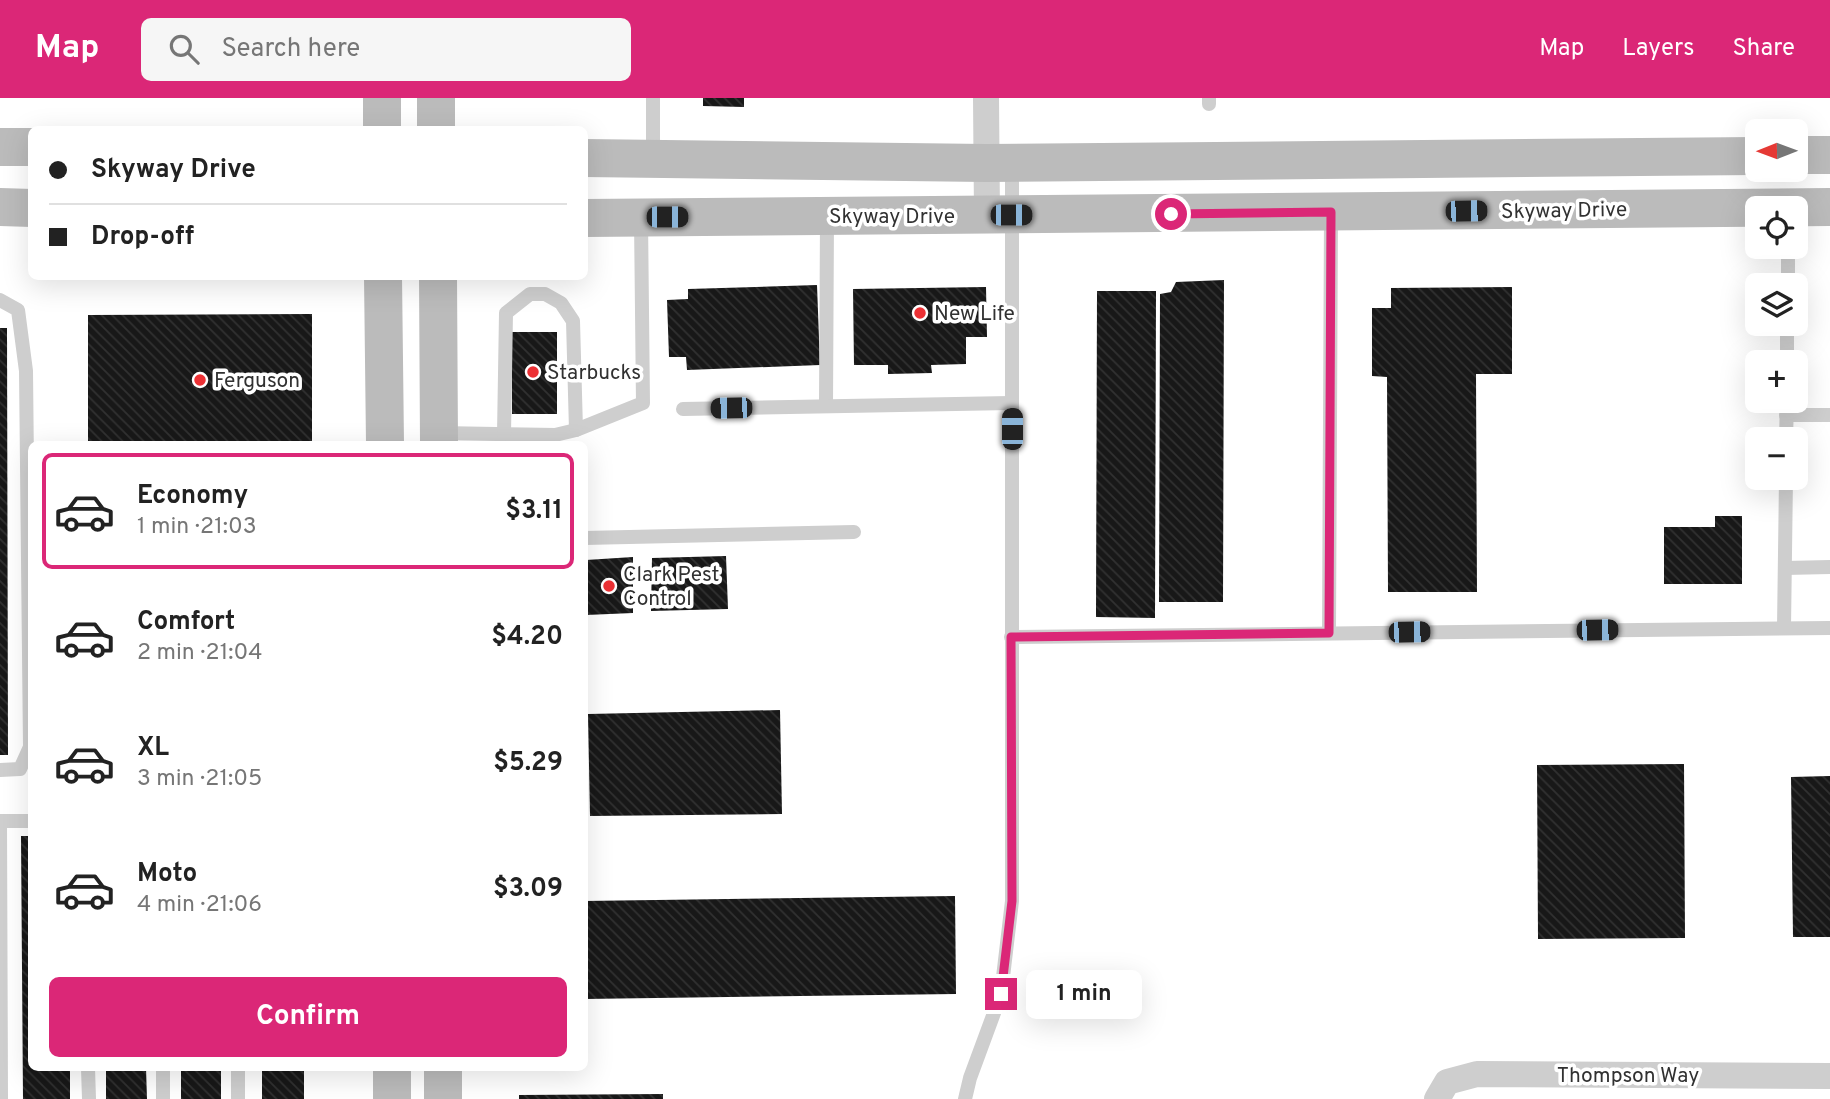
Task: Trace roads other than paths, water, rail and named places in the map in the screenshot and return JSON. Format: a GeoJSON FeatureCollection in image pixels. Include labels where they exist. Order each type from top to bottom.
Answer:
{"type":"FeatureCollection","features":[{"type":"Feature","properties":{"kind":"main road"},"geometry":{"type":"LineString","coordinates":[[382,98],[382,126]]}},
{"type":"Feature","properties":{"kind":"main road"},"geometry":{"type":"LineString","coordinates":[[436,98],[436,126]]}},
{"type":"Feature","properties":{"kind":"main road"},"geometry":{"type":"LineString","coordinates":[[0,147],[28,147]]}},
{"type":"Feature","properties":{"kind":"main road"},"geometry":{"type":"LineString","coordinates":[[1808,155],[1830,155]]}},
{"type":"Feature","properties":{"kind":"main road"},"geometry":{"type":"LineString","coordinates":[[588,158],[999,163],[1745,156]]}},
{"type":"Feature","properties":{"kind":"main road"},"geometry":{"type":"LineString","coordinates":[[0,207],[28,208]]}},
{"type":"Feature","properties":{"kind":"main road","name":"Skyway Drive"},"geometry":{"type":"LineString","coordinates":[[1808,208],[1830,207]]}},
{"type":"Feature","properties":{"kind":"main road","name":"Skyway Drive"},"geometry":{"type":"LineString","coordinates":[[588,218],[1745,208]]}},
{"type":"Feature","properties":{"kind":"main road"},"geometry":{"type":"LineString","coordinates":[[383,280],[385,441]]}},
{"type":"Feature","properties":{"kind":"main road"},"geometry":{"type":"LineString","coordinates":[[438,280],[439,439]]}},
{"type":"Feature","properties":{"kind":"main road"},"geometry":{"type":"LineString","coordinates":[[392,1071],[392,1099]]}},
{"type":"Feature","properties":{"kind":"main road"},"geometry":{"type":"LineString","coordinates":[[443,1071],[443,1099]]}},
{"type":"Feature","properties":{"kind":"street"},"geometry":{"type":"LineString","coordinates":[[986,98],[999,163],[999,216]]}},
{"type":"Feature","properties":{"kind":"street","name":"Thompson Way"},"geometry":{"type":"LineString","coordinates":[[1437,1099],[1447,1082],[1477,1074],[1830,1076]]}},
{"type":"Feature","properties":{"kind":"lane"},"geometry":{"type":"LineString","coordinates":[[653,98],[653,159]]}},
{"type":"Feature","properties":{"kind":"lane"},"geometry":{"type":"LineString","coordinates":[[1329,633],[1331,212]]}},
{"type":"Feature","properties":{"kind":"lane"},"geometry":{"type":"LineString","coordinates":[[965,1099],[1001,994],[1012,901],[1012,403],[999,216]]}},
{"type":"Feature","properties":{"kind":"lane"},"geometry":{"type":"LineString","coordinates":[[826,406],[827,217]]}},
{"type":"Feature","properties":{"kind":"lane"},"geometry":{"type":"LineString","coordinates":[[439,439],[504,434],[555,435],[576,430],[643,403],[640,218]]}},
{"type":"Feature","properties":{"kind":"lane"},"geometry":{"type":"LineString","coordinates":[[504,434],[506,313],[530,294],[545,294],[561,303],[573,321],[576,430]]}},
{"type":"Feature","properties":{"kind":"lane"},"geometry":{"type":"LineString","coordinates":[[0,300],[18,310],[26,371],[28,559]]}},
{"type":"Feature","properties":{"kind":"lane"},"geometry":{"type":"LineString","coordinates":[[683,409],[1012,403]]}},
{"type":"Feature","properties":{"kind":"lane"},"geometry":{"type":"LineString","coordinates":[[1808,412],[1830,415]]}},
{"type":"Feature","properties":{"kind":"lane"},"geometry":{"type":"LineString","coordinates":[[1784,628],[1786,490]]}},
{"type":"Feature","properties":{"kind":"lane"},"geometry":{"type":"LineString","coordinates":[[588,538],[854,532]]}},
{"type":"Feature","properties":{"kind":"lane"},"geometry":{"type":"LineString","coordinates":[[1785,568],[1830,567]]}},
{"type":"Feature","properties":{"kind":"lane"},"geometry":{"type":"LineString","coordinates":[[1011,637],[1830,628]]}},
{"type":"Feature","properties":{"kind":"lane"},"geometry":{"type":"LineString","coordinates":[[0,769],[20,769],[28,751]]}},
{"type":"Feature","properties":{"kind":"lane"},"geometry":{"type":"LineString","coordinates":[[1,1099],[0,821],[28,821]]}},
{"type":"Feature","properties":{"kind":"lane"},"geometry":{"type":"LineString","coordinates":[[88,1071],[89,1099]]}},
{"type":"Feature","properties":{"kind":"lane"},"geometry":{"type":"LineString","coordinates":[[163,1071],[163,1099]]}},
{"type":"Feature","properties":{"kind":"lane"},"geometry":{"type":"LineString","coordinates":[[238,1071],[239,1099]]}},
{"type":"Feature","properties":{"kind":"place","name":"New Life"},"geometry":{"type":"Point","coordinates":[920,313]}},
{"type":"Feature","properties":{"kind":"place","name":"Starbucks"},"geometry":{"type":"Point","coordinates":[533,372]}},
{"type":"Feature","properties":{"kind":"place","name":"Ferguson"},"geometry":{"type":"Point","coordinates":[200,380]}},
{"type":"Feature","properties":{"kind":"place","name":"Clark Pest Control"},"geometry":{"type":"Point","coordinates":[609,586]}}]}
